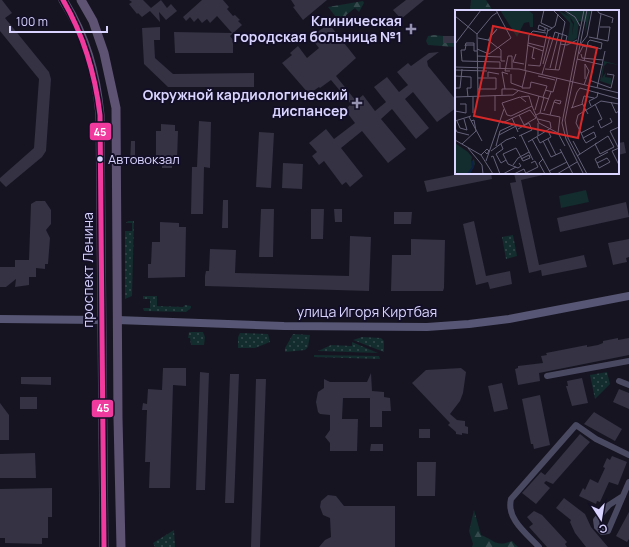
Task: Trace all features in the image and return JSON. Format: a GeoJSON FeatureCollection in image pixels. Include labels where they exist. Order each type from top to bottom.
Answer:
{"type":"FeatureCollection","features":[{"type":"Feature","properties":{"kind":"main road","name":"проспект Ленина"},"geometry":{"type":"LineString","coordinates":[[63,0],[74,16],[86,43],[97,88],[101,166],[103,544]]}},
{"type":"Feature","properties":{"kind":"main road","name":"проспект Ленина"},"geometry":{"type":"LineString","coordinates":[[81,0],[93,21],[104,52],[116,108],[117,320],[121,547]]}},
{"type":"Feature","properties":{"kind":"main road","name":"улица Игоря Киртбая"},"geometry":{"type":"LineString","coordinates":[[102,320],[284,326],[427,327],[509,319],[629,296]]}},
{"type":"Feature","properties":{"kind":"main road"},"geometry":{"type":"LineString","coordinates":[[0,319],[102,320]]}},
{"type":"Feature","properties":{"kind":"street"},"geometry":{"type":"LineString","coordinates":[[547,376],[629,361]]}},
{"type":"Feature","properties":{"kind":"street"},"geometry":{"type":"LineString","coordinates":[[619,381],[629,385]]}},
{"type":"Feature","properties":{"kind":"street"},"geometry":{"type":"LineString","coordinates":[[539,547],[512,516],[510,505],[514,494],[576,425],[596,439],[629,455]]}},
{"type":"Feature","properties":{"kind":"street"},"geometry":{"type":"LineString","coordinates":[[622,496],[609,505],[596,520],[597,527],[602,532],[608,531],[629,482]]}},
{"type":"Feature","properties":{"kind":"green space"},"geometry":{"type":"Polygon","coordinates":[[[471,0],[486,0],[492,10],[470,10],[471,0]]]}},
{"type":"Feature","properties":{"kind":"green space"},"geometry":{"type":"Polygon","coordinates":[[[363,1],[364,3],[359,12],[355,8],[346,15],[346,19],[339,21],[328,7],[363,1]]]}},
{"type":"Feature","properties":{"kind":"green space"},"geometry":{"type":"Polygon","coordinates":[[[428,36],[443,36],[443,43],[455,43],[455,47],[428,45],[426,41],[428,36]]]}},
{"type":"Feature","properties":{"kind":"green space"},"geometry":{"type":"Polygon","coordinates":[[[586,190],[589,202],[561,208],[559,196],[586,190]]]}},
{"type":"Feature","properties":{"kind":"green space"},"geometry":{"type":"Polygon","coordinates":[[[128,221],[134,221],[132,296],[125,299],[125,231],[132,231],[132,223],[126,223],[128,221]]]}},
{"type":"Feature","properties":{"kind":"green space"},"geometry":{"type":"Polygon","coordinates":[[[513,235],[517,256],[506,259],[502,237],[513,235]]]}},
{"type":"Feature","properties":{"kind":"green space"},"geometry":{"type":"Polygon","coordinates":[[[143,296],[157,296],[157,306],[183,307],[185,305],[191,306],[191,308],[186,312],[144,311],[143,308],[150,308],[150,299],[143,299],[143,296]]]}},
{"type":"Feature","properties":{"kind":"green space"},"geometry":{"type":"Polygon","coordinates":[[[189,332],[203,332],[205,337],[204,345],[191,345],[190,338],[188,338],[189,332]]]}},
{"type":"Feature","properties":{"kind":"green space"},"geometry":{"type":"Polygon","coordinates":[[[240,333],[268,334],[270,342],[255,348],[238,348],[238,337],[240,333]]]}},
{"type":"Feature","properties":{"kind":"green space"},"geometry":{"type":"Polygon","coordinates":[[[293,334],[310,335],[308,347],[305,350],[285,352],[285,348],[293,334]]]}},
{"type":"Feature","properties":{"kind":"green space"},"geometry":{"type":"Polygon","coordinates":[[[362,337],[381,338],[384,341],[384,352],[353,340],[362,337]]]}},
{"type":"Feature","properties":{"kind":"green space"},"geometry":{"type":"Polygon","coordinates":[[[352,342],[378,353],[318,351],[331,345],[352,346],[352,342]]]}},
{"type":"Feature","properties":{"kind":"green space"},"geometry":{"type":"Polygon","coordinates":[[[314,355],[379,356],[380,359],[314,357],[314,355]]]}},
{"type":"Feature","properties":{"kind":"green space"},"geometry":{"type":"Polygon","coordinates":[[[607,372],[610,384],[595,399],[590,375],[607,372]]]}},
{"type":"Feature","properties":{"kind":"green space"},"geometry":{"type":"Polygon","coordinates":[[[474,510],[481,535],[499,543],[512,541],[518,547],[472,547],[473,544],[469,531],[474,510]]]}},
{"type":"Feature","properties":{"kind":"green space"},"geometry":{"type":"Polygon","coordinates":[[[174,530],[175,547],[155,547],[153,543],[174,530]]]}},
{"type":"Feature","properties":{"kind":"building"},"geometry":{"type":"Polygon","coordinates":[[[0,0],[2,0],[12,13],[5,18],[49,72],[51,79],[46,151],[42,157],[6,187],[0,181],[0,178],[34,148],[39,79],[0,31],[0,0]]]}},
{"type":"Feature","properties":{"kind":"building"},"geometry":{"type":"Polygon","coordinates":[[[129,0],[143,0],[151,8],[161,0],[167,8],[171,4],[177,11],[166,20],[159,12],[160,22],[150,11],[142,17],[138,13],[137,14],[129,4],[132,2],[129,0]]]}},
{"type":"Feature","properties":{"kind":"building"},"geometry":{"type":"Polygon","coordinates":[[[202,0],[223,0],[229,7],[227,9],[233,16],[235,15],[240,20],[238,21],[242,25],[230,36],[233,40],[233,53],[175,53],[174,32],[232,33],[217,16],[210,23],[207,19],[202,23],[198,18],[194,22],[190,17],[186,21],[183,17],[202,0]]]}},
{"type":"Feature","properties":{"kind":"building"},"geometry":{"type":"Polygon","coordinates":[[[291,0],[327,0],[303,20],[293,7],[295,6],[291,0]]]}},
{"type":"Feature","properties":{"kind":"building"},"geometry":{"type":"Polygon","coordinates":[[[406,0],[424,0],[401,19],[393,10],[406,0]]]}},
{"type":"Feature","properties":{"kind":"building"},"geometry":{"type":"Polygon","coordinates":[[[329,24],[356,58],[336,76],[356,101],[363,95],[375,111],[386,102],[374,87],[387,77],[399,92],[408,85],[397,72],[408,63],[411,66],[429,53],[439,52],[427,61],[428,66],[455,99],[455,109],[437,122],[413,92],[405,99],[429,128],[416,139],[392,109],[381,119],[406,149],[388,163],[362,131],[341,148],[363,176],[350,187],[346,182],[342,185],[324,161],[319,165],[312,156],[317,152],[309,143],[326,129],[334,139],[355,123],[345,110],[351,104],[331,80],[309,94],[282,63],[292,55],[290,53],[298,46],[307,58],[319,48],[310,37],[329,24]]]}},
{"type":"Feature","properties":{"kind":"building"},"geometry":{"type":"Polygon","coordinates":[[[160,27],[160,40],[154,40],[155,58],[173,74],[254,73],[254,87],[168,87],[144,64],[142,28],[160,27]]]}},
{"type":"Feature","properties":{"kind":"building"},"geometry":{"type":"Polygon","coordinates":[[[443,36],[455,36],[455,43],[443,43],[443,36]]]}},
{"type":"Feature","properties":{"kind":"building"},"geometry":{"type":"Polygon","coordinates":[[[199,121],[211,122],[210,168],[204,167],[203,214],[191,214],[192,167],[197,167],[199,121]]]}},
{"type":"Feature","properties":{"kind":"building"},"geometry":{"type":"Polygon","coordinates":[[[161,124],[175,125],[175,131],[178,131],[177,161],[172,161],[172,168],[162,168],[162,160],[156,160],[156,131],[161,131],[161,124]]]}},
{"type":"Feature","properties":{"kind":"building"},"geometry":{"type":"Polygon","coordinates":[[[259,132],[274,133],[271,188],[256,187],[259,132]]]}},
{"type":"Feature","properties":{"kind":"building"},"geometry":{"type":"Polygon","coordinates":[[[131,141],[135,141],[135,165],[130,165],[131,141]]]}},
{"type":"Feature","properties":{"kind":"building"},"geometry":{"type":"Polygon","coordinates":[[[624,142],[626,153],[619,155],[619,143],[624,142]]]}},
{"type":"Feature","properties":{"kind":"building"},"geometry":{"type":"Polygon","coordinates":[[[283,163],[303,164],[302,189],[282,188],[283,163]]]}},
{"type":"Feature","properties":{"kind":"building"},"geometry":{"type":"Polygon","coordinates":[[[459,174],[491,174],[492,179],[427,192],[424,181],[459,174]]]}},
{"type":"Feature","properties":{"kind":"building"},"geometry":{"type":"Polygon","coordinates":[[[514,174],[543,175],[521,180],[539,265],[584,255],[587,267],[542,276],[541,270],[529,273],[510,183],[516,182],[514,174]]]}},
{"type":"Feature","properties":{"kind":"building"},"geometry":{"type":"Polygon","coordinates":[[[223,200],[228,200],[228,228],[222,228],[223,200]]]}},
{"type":"Feature","properties":{"kind":"building"},"geometry":{"type":"Polygon","coordinates":[[[36,201],[45,201],[51,210],[51,224],[46,230],[50,238],[48,264],[45,264],[45,269],[36,268],[36,277],[29,277],[29,285],[15,287],[16,279],[6,287],[0,287],[0,267],[15,267],[15,260],[29,260],[31,204],[36,201]]]}},
{"type":"Feature","properties":{"kind":"building"},"geometry":{"type":"Polygon","coordinates":[[[626,202],[629,217],[560,232],[557,218],[626,202]]]}},
{"type":"Feature","properties":{"kind":"building"},"geometry":{"type":"Polygon","coordinates":[[[261,209],[274,209],[273,257],[259,257],[261,209]]]}},
{"type":"Feature","properties":{"kind":"building"},"geometry":{"type":"Polygon","coordinates":[[[311,209],[324,209],[323,239],[311,239],[311,209]]]}},
{"type":"Feature","properties":{"kind":"building"},"geometry":{"type":"Polygon","coordinates":[[[334,209],[342,209],[342,222],[335,222],[334,209]]]}},
{"type":"Feature","properties":{"kind":"building"},"geometry":{"type":"Polygon","coordinates":[[[394,212],[412,212],[411,224],[394,224],[394,212]]]}},
{"type":"Feature","properties":{"kind":"building"},"geometry":{"type":"Polygon","coordinates":[[[474,221],[486,276],[510,271],[512,284],[490,289],[488,282],[476,285],[463,224],[474,221]]]}},
{"type":"Feature","properties":{"kind":"building"},"geometry":{"type":"Polygon","coordinates":[[[160,222],[179,223],[179,227],[186,227],[185,277],[148,278],[148,264],[151,264],[152,242],[160,242],[160,222]]]}},
{"type":"Feature","properties":{"kind":"building"},"geometry":{"type":"Polygon","coordinates":[[[350,236],[371,237],[369,291],[205,286],[206,271],[209,271],[210,249],[236,250],[235,273],[349,276],[350,236]]]}},
{"type":"Feature","properties":{"kind":"building"},"geometry":{"type":"Polygon","coordinates":[[[411,239],[445,240],[443,291],[391,291],[392,255],[411,255],[411,239]]]}},
{"type":"Feature","properties":{"kind":"building"},"geometry":{"type":"Polygon","coordinates":[[[629,239],[629,257],[626,258],[627,262],[613,265],[608,243],[629,239]]]}},
{"type":"Feature","properties":{"kind":"building"},"geometry":{"type":"Polygon","coordinates":[[[618,338],[618,340],[629,338],[629,355],[539,373],[540,381],[518,385],[515,369],[518,368],[518,366],[543,363],[541,356],[547,355],[546,353],[587,345],[587,347],[598,345],[603,343],[603,341],[618,338]]]}},
{"type":"Feature","properties":{"kind":"building"},"geometry":{"type":"Polygon","coordinates":[[[163,368],[186,368],[186,386],[173,385],[170,488],[149,488],[150,462],[145,462],[147,410],[142,410],[143,403],[147,404],[148,389],[162,390],[163,368]]]}},
{"type":"Feature","properties":{"kind":"building"},"geometry":{"type":"Polygon","coordinates":[[[461,368],[466,372],[463,393],[460,401],[450,414],[457,420],[465,421],[465,426],[468,427],[468,434],[462,433],[462,435],[456,434],[456,432],[448,425],[450,423],[412,383],[426,370],[461,368]]]}},
{"type":"Feature","properties":{"kind":"building"},"geometry":{"type":"Polygon","coordinates":[[[200,372],[209,373],[205,490],[196,490],[200,372]]]}},
{"type":"Feature","properties":{"kind":"building"},"geometry":{"type":"Polygon","coordinates":[[[371,373],[372,391],[384,392],[384,397],[390,398],[391,411],[382,411],[382,427],[370,427],[370,398],[343,398],[342,419],[358,419],[357,451],[330,451],[330,443],[325,437],[330,430],[330,415],[320,414],[318,412],[316,402],[318,392],[324,388],[324,379],[330,382],[367,382],[371,373]]]}},
{"type":"Feature","properties":{"kind":"building"},"geometry":{"type":"Polygon","coordinates":[[[230,374],[239,374],[234,503],[225,503],[230,374]]]}},
{"type":"Feature","properties":{"kind":"building"},"geometry":{"type":"Polygon","coordinates":[[[21,377],[51,377],[51,385],[21,384],[21,377]]]}},
{"type":"Feature","properties":{"kind":"building"},"geometry":{"type":"Polygon","coordinates":[[[582,378],[588,403],[572,406],[566,386],[568,386],[567,381],[582,378]]]}},
{"type":"Feature","properties":{"kind":"building"},"geometry":{"type":"Polygon","coordinates":[[[256,379],[266,379],[260,547],[251,547],[256,379]]]}},
{"type":"Feature","properties":{"kind":"building"},"geometry":{"type":"Polygon","coordinates":[[[502,383],[508,409],[494,412],[488,386],[502,383]]]}},
{"type":"Feature","properties":{"kind":"building"},"geometry":{"type":"Polygon","coordinates":[[[619,389],[629,393],[629,409],[613,402],[619,389]]]}},
{"type":"Feature","properties":{"kind":"building"},"geometry":{"type":"Polygon","coordinates":[[[540,395],[550,445],[534,449],[533,444],[531,444],[522,399],[540,395]]]}},
{"type":"Feature","properties":{"kind":"building"},"geometry":{"type":"Polygon","coordinates":[[[20,397],[37,397],[37,409],[20,409],[20,397]]]}},
{"type":"Feature","properties":{"kind":"building"},"geometry":{"type":"Polygon","coordinates":[[[0,403],[9,415],[9,440],[0,440],[0,403]]]}},
{"type":"Feature","properties":{"kind":"building"},"geometry":{"type":"Polygon","coordinates":[[[594,412],[622,429],[615,441],[584,424],[594,412]]]}},
{"type":"Feature","properties":{"kind":"building"},"geometry":{"type":"Polygon","coordinates":[[[419,429],[430,429],[430,438],[419,438],[419,429]]]}},
{"type":"Feature","properties":{"kind":"building"},"geometry":{"type":"Polygon","coordinates":[[[580,434],[590,442],[553,484],[546,481],[544,483],[550,488],[536,504],[522,493],[541,472],[545,475],[580,434]]]}},
{"type":"Feature","properties":{"kind":"building"},"geometry":{"type":"Polygon","coordinates":[[[371,444],[383,444],[383,451],[370,451],[371,444]]]}},
{"type":"Feature","properties":{"kind":"building"},"geometry":{"type":"Polygon","coordinates":[[[35,453],[36,478],[0,478],[0,454],[35,453]]]}},
{"type":"Feature","properties":{"kind":"building"},"geometry":{"type":"Polygon","coordinates":[[[612,456],[627,462],[618,485],[609,482],[600,502],[597,501],[596,504],[579,496],[583,488],[585,490],[590,479],[598,483],[605,468],[603,467],[607,458],[610,460],[612,456]]]}},
{"type":"Feature","properties":{"kind":"building"},"geometry":{"type":"Polygon","coordinates":[[[417,462],[436,462],[435,496],[417,496],[417,462]]]}},
{"type":"Feature","properties":{"kind":"building"},"geometry":{"type":"Polygon","coordinates":[[[52,488],[52,517],[48,517],[48,538],[42,538],[42,544],[5,543],[5,538],[0,538],[0,489],[52,488]]]}},
{"type":"Feature","properties":{"kind":"building"},"geometry":{"type":"Polygon","coordinates":[[[328,495],[336,496],[344,506],[395,506],[395,547],[319,547],[325,540],[331,537],[330,518],[323,515],[320,507],[321,501],[328,495]]]}},
{"type":"Feature","properties":{"kind":"building"},"geometry":{"type":"Polygon","coordinates":[[[564,498],[585,514],[591,527],[608,547],[586,547],[575,533],[570,522],[571,520],[556,508],[564,498]]]}},
{"type":"Feature","properties":{"kind":"building"},"geometry":{"type":"Polygon","coordinates":[[[534,511],[542,515],[567,542],[565,544],[567,547],[547,547],[529,527],[533,524],[527,517],[534,511]]]}},
{"type":"Feature","properties":{"kind":"building"},"geometry":{"type":"Polygon","coordinates":[[[629,512],[629,539],[627,542],[616,536],[629,512]]]}},
{"type":"Feature","properties":{"kind":"transit line","name":"45"},"geometry":{"type":"LineString","coordinates":[[63,0],[77,27],[88,55],[100,115],[104,547]]}},
{"type":"Feature","properties":{"kind":"place","name":"Клиническая городская больница №1"},"geometry":{"type":"Point","coordinates":[411,29]}},
{"type":"Feature","properties":{"kind":"place","name":"Окружной кардиологический диспансер"},"geometry":{"type":"Point","coordinates":[357,103]}},
{"type":"Feature","properties":{"kind":"place","name":"Автовокзал"},"geometry":{"type":"Point","coordinates":[100,159]}}]}
